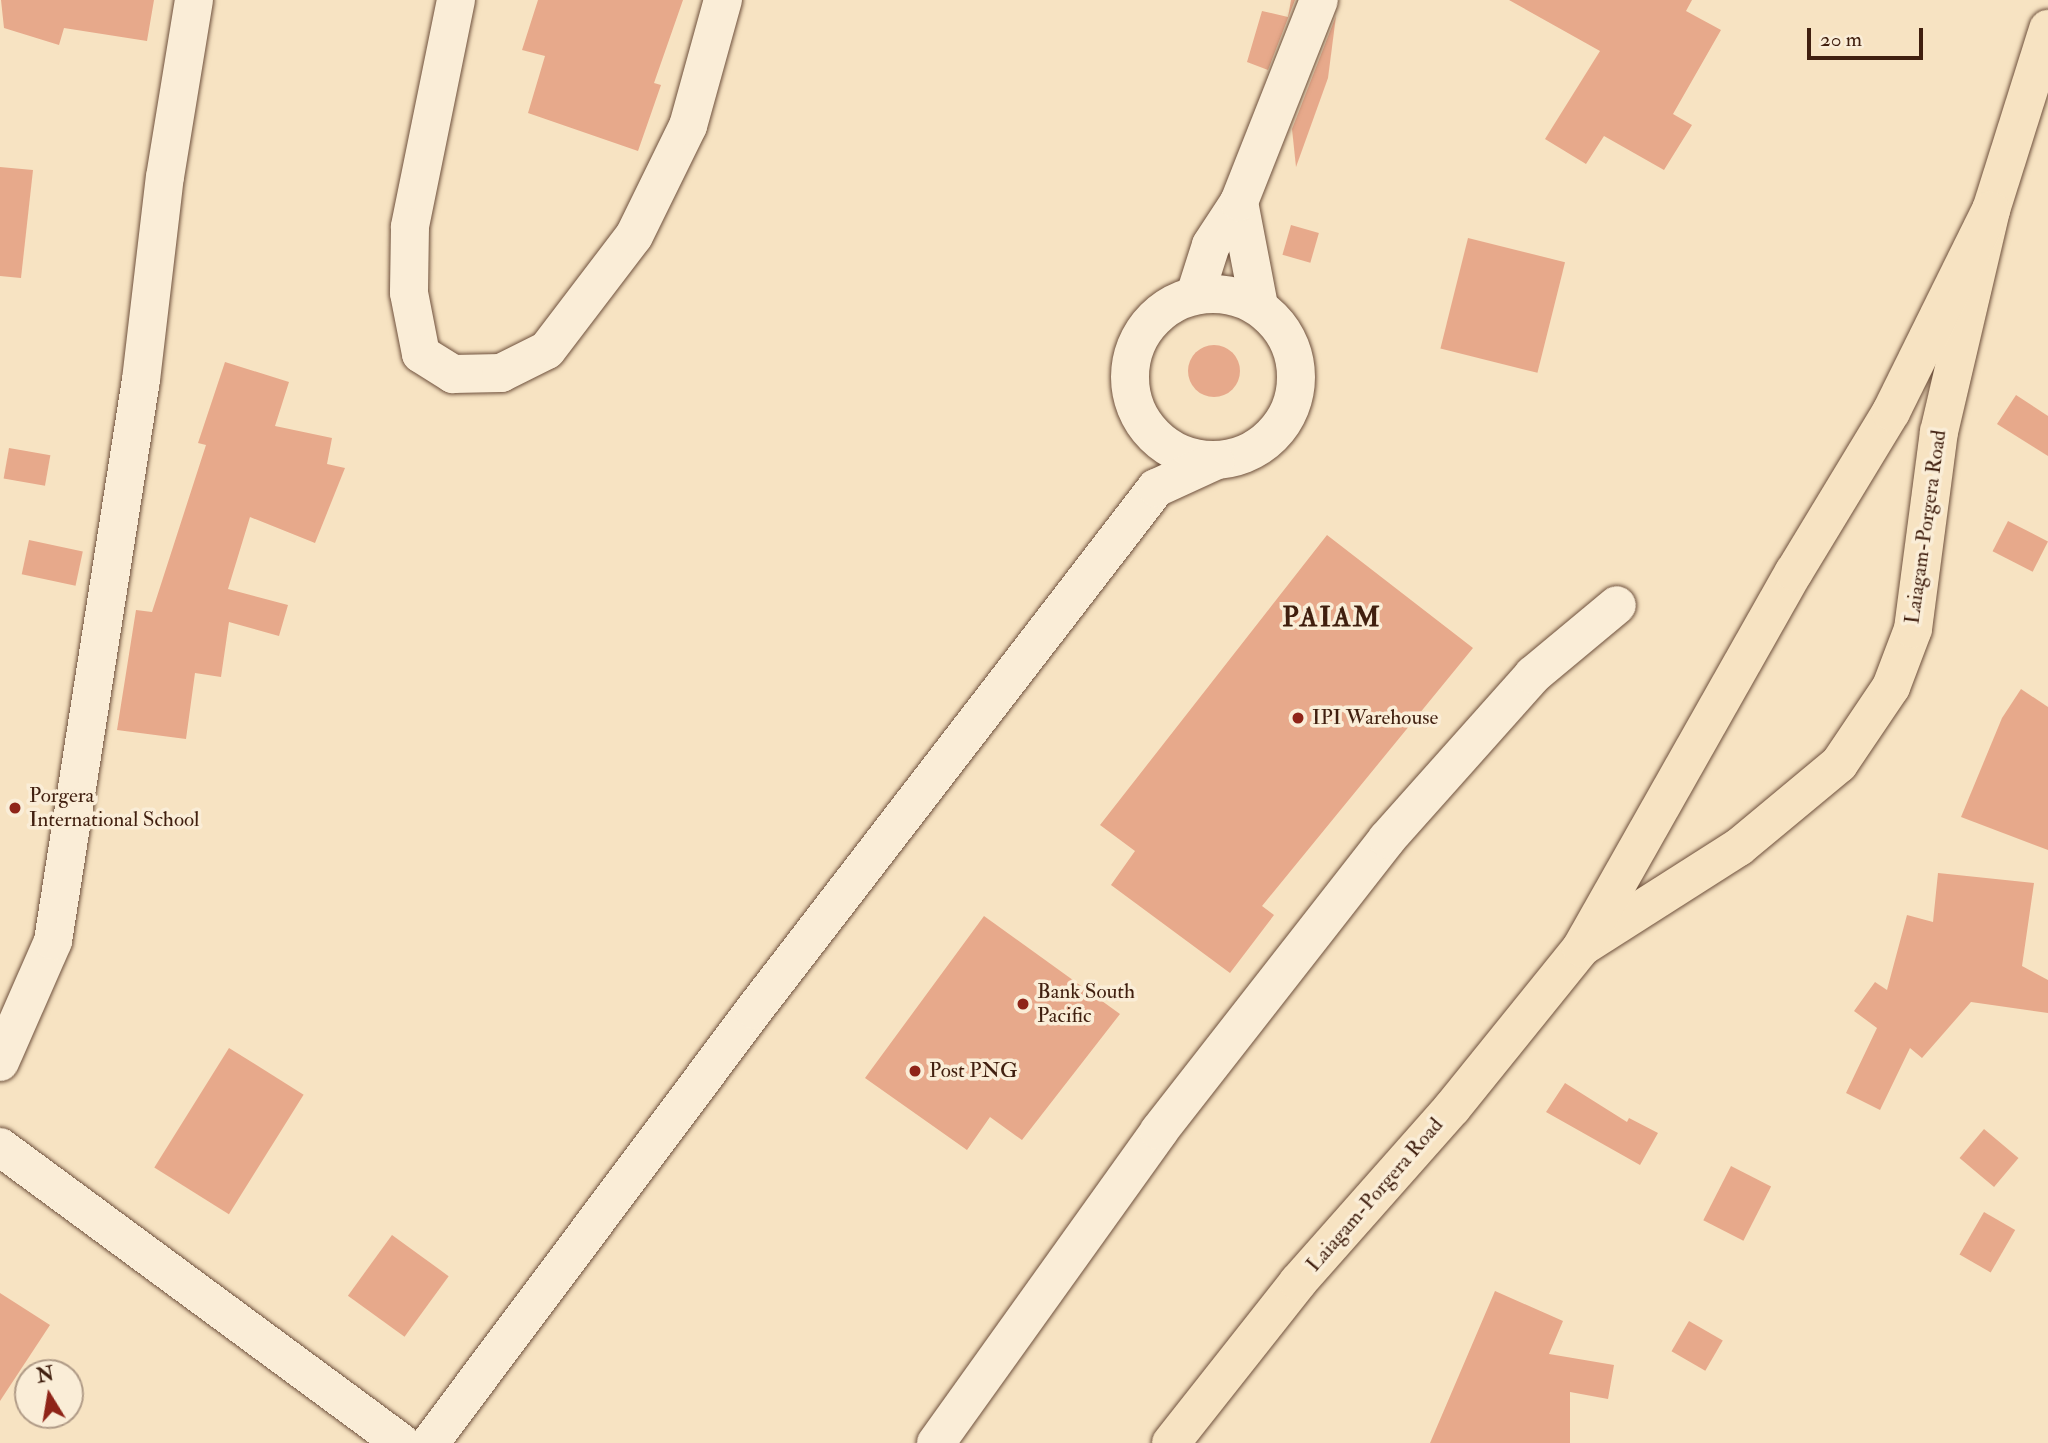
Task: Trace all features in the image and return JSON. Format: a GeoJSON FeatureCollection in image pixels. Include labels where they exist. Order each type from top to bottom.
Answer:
{"type":"FeatureCollection","features":[{"type":"Feature","properties":{"kind":"main road","name":"Laiagam-Porgera Road"},"geometry":{"type":"LineString","coordinates":[[1171,1443],[1298,1282],[1452,1108],[1581,948],[1891,412],[1990,210],[2042,70],[2048,29]]}},
{"type":"Feature","properties":{"kind":"main road","name":"Laiagam-Porgera Road"},"geometry":{"type":"LineString","coordinates":[[1581,948],[1739,847],[1839,764],[1891,687],[1913,629],[1939,432],[1990,210]]}},
{"type":"Feature","properties":{"kind":"street"},"geometry":{"type":"LineString","coordinates":[[0,1062],[53,941],[141,380],[165,177],[194,0]]}},
{"type":"Feature","properties":{"kind":"street"},"geometry":{"type":"LineString","coordinates":[[456,0],[410,227],[409,293],[421,354],[453,374],[501,373],[547,350],[634,236],[688,126],[723,0]]}},
{"type":"Feature","properties":{"kind":"street"},"geometry":{"type":"LineString","coordinates":[[1195,295],[1211,245],[1239,202],[1319,0]]}},
{"type":"Feature","properties":{"kind":"street"},"geometry":{"type":"LineString","coordinates":[[1239,202],[1259,306]]}},
{"type":"Feature","properties":{"kind":"street"},"geometry":{"type":"LineString","coordinates":[[1136,411],[1168,448],[1215,461],[1231,460],[1275,435],[1297,392],[1291,342],[1259,306],[1228,295],[1195,295],[1165,309],[1138,339],[1129,379],[1136,411],[1156,488]]}},
{"type":"Feature","properties":{"kind":"street"},"geometry":{"type":"LineString","coordinates":[[430,1443],[754,1010],[1156,488],[1215,461]]}},
{"type":"Feature","properties":{"kind":"street"},"geometry":{"type":"LineString","coordinates":[[936,1443],[1159,1131],[1387,839],[1533,676],[1618,605]]}},
{"type":"Feature","properties":{"kind":"street"},"geometry":{"type":"LineString","coordinates":[[0,1147],[401,1443]]}},
{"type":"Feature","properties":{"kind":"building"},"geometry":{"type":"Polygon","coordinates":[[[1,0],[154,0],[147,41],[64,28],[59,45],[4,28],[1,0]]]}},
{"type":"Feature","properties":{"kind":"building"},"geometry":{"type":"Polygon","coordinates":[[[538,0],[683,0],[654,83],[661,85],[638,151],[528,113],[545,56],[522,50],[538,0]]]}},
{"type":"Feature","properties":{"kind":"building"},"geometry":{"type":"Polygon","coordinates":[[[1291,0],[1295,0],[1268,70],[1247,62],[1262,11],[1288,17],[1291,0]]]}},
{"type":"Feature","properties":{"kind":"building"},"geometry":{"type":"Polygon","coordinates":[[[1509,0],[1692,0],[1686,11],[1721,30],[1673,114],[1692,125],[1664,170],[1604,136],[1586,164],[1545,139],[1600,51],[1509,0]]]}},
{"type":"Feature","properties":{"kind":"building"},"geometry":{"type":"Polygon","coordinates":[[[1336,16],[1328,78],[1296,167],[1292,129],[1336,16]]]}},
{"type":"Feature","properties":{"kind":"building"},"geometry":{"type":"Polygon","coordinates":[[[0,167],[33,170],[21,278],[0,276],[0,167]]]}},
{"type":"Feature","properties":{"kind":"building"},"geometry":{"type":"Polygon","coordinates":[[[1291,225],[1319,233],[1310,263],[1282,255],[1291,225]]]}},
{"type":"Feature","properties":{"kind":"building"},"geometry":{"type":"Polygon","coordinates":[[[1468,238],[1565,262],[1537,373],[1440,349],[1468,238]]]}},
{"type":"Feature","properties":{"kind":"building"},"geometry":{"type":"Polygon","coordinates":[[[1214,345],[1224,347],[1232,353],[1238,361],[1238,381],[1232,389],[1224,395],[1214,397],[1204,395],[1196,389],[1190,381],[1188,371],[1190,361],[1196,353],[1204,347],[1214,345]]]}},
{"type":"Feature","properties":{"kind":"building"},"geometry":{"type":"Polygon","coordinates":[[[225,362],[289,382],[275,426],[332,438],[327,464],[345,468],[315,543],[250,517],[228,589],[288,605],[279,636],[229,622],[221,677],[195,673],[186,739],[117,730],[136,610],[152,612],[206,445],[198,443],[225,362]]]}},
{"type":"Feature","properties":{"kind":"building"},"geometry":{"type":"Polygon","coordinates":[[[2016,395],[2048,416],[2048,456],[1997,424],[2016,395]]]}},
{"type":"Feature","properties":{"kind":"building"},"geometry":{"type":"Polygon","coordinates":[[[9,448],[50,455],[45,486],[4,479],[9,448]]]}},
{"type":"Feature","properties":{"kind":"building"},"geometry":{"type":"Polygon","coordinates":[[[2008,521],[2048,541],[2033,572],[1993,551],[2008,521]]]}},
{"type":"Feature","properties":{"kind":"building","name":"IPI Warehouse"},"geometry":{"type":"Polygon","coordinates":[[[1327,535],[1473,648],[1262,906],[1274,915],[1230,973],[1111,885],[1135,851],[1100,825],[1327,535]]]}},
{"type":"Feature","properties":{"kind":"building"},"geometry":{"type":"Polygon","coordinates":[[[29,540],[83,551],[76,586],[22,574],[29,540]]]}},
{"type":"Feature","properties":{"kind":"building"},"geometry":{"type":"Polygon","coordinates":[[[2021,689],[2048,707],[2048,850],[1961,817],[2002,718],[2021,689]]]}},
{"type":"Feature","properties":{"kind":"building"},"geometry":{"type":"Polygon","coordinates":[[[1938,873],[2034,883],[2022,966],[2048,980],[2048,1013],[1971,1002],[1922,1058],[1910,1048],[1880,1110],[1846,1093],[1877,1028],[1854,1011],[1875,982],[1887,990],[1907,915],[1933,922],[1938,873]]]}},
{"type":"Feature","properties":{"kind":"building"},"geometry":{"type":"Polygon","coordinates":[[[984,916],[1120,1014],[1022,1140],[990,1117],[967,1150],[865,1078],[984,916]]]}},
{"type":"Feature","properties":{"kind":"building"},"geometry":{"type":"Polygon","coordinates":[[[229,1048],[304,1095],[229,1214],[154,1168],[229,1048]]]}},
{"type":"Feature","properties":{"kind":"building"},"geometry":{"type":"Polygon","coordinates":[[[1565,1083],[1627,1122],[1629,1118],[1658,1133],[1640,1165],[1546,1112],[1565,1083]]]}},
{"type":"Feature","properties":{"kind":"building"},"geometry":{"type":"Polygon","coordinates":[[[1984,1129],[2018,1158],[1994,1187],[1960,1158],[1984,1129]]]}},
{"type":"Feature","properties":{"kind":"building"},"geometry":{"type":"Polygon","coordinates":[[[1731,1166],[1771,1186],[1743,1241],[1703,1220],[1731,1166]]]}},
{"type":"Feature","properties":{"kind":"building"},"geometry":{"type":"Polygon","coordinates":[[[1984,1212],[2015,1230],[1991,1272],[1960,1254],[1984,1212]]]}},
{"type":"Feature","properties":{"kind":"building"},"geometry":{"type":"Polygon","coordinates":[[[392,1235],[449,1276],[405,1337],[348,1296],[392,1235]]]}},
{"type":"Feature","properties":{"kind":"building"},"geometry":{"type":"Polygon","coordinates":[[[1495,1291],[1563,1321],[1549,1354],[1614,1365],[1608,1399],[1570,1392],[1570,1443],[1430,1443],[1495,1291]]]}},
{"type":"Feature","properties":{"kind":"building"},"geometry":{"type":"Polygon","coordinates":[[[0,1293],[50,1325],[28,1359],[14,1359],[14,1380],[0,1401],[0,1293]]]}},
{"type":"Feature","properties":{"kind":"building"},"geometry":{"type":"Polygon","coordinates":[[[1689,1321],[1723,1340],[1705,1371],[1672,1351],[1689,1321]]]}},
{"type":"Feature","properties":{"kind":"place","name":"IPI Warehouse"},"geometry":{"type":"Point","coordinates":[1298,718]}},
{"type":"Feature","properties":{"kind":"place","name":"Porgera International School"},"geometry":{"type":"Point","coordinates":[15,808]}},
{"type":"Feature","properties":{"kind":"place","name":"Bank South Pacific"},"geometry":{"type":"Point","coordinates":[1023,1004]}},
{"type":"Feature","properties":{"kind":"place","name":"Post PNG"},"geometry":{"type":"Point","coordinates":[915,1071]}},
{"type":"Feature","properties":{"kind":"district","name":"PAIAM"},"geometry":{"type":"Point","coordinates":[1332,618]}}]}
